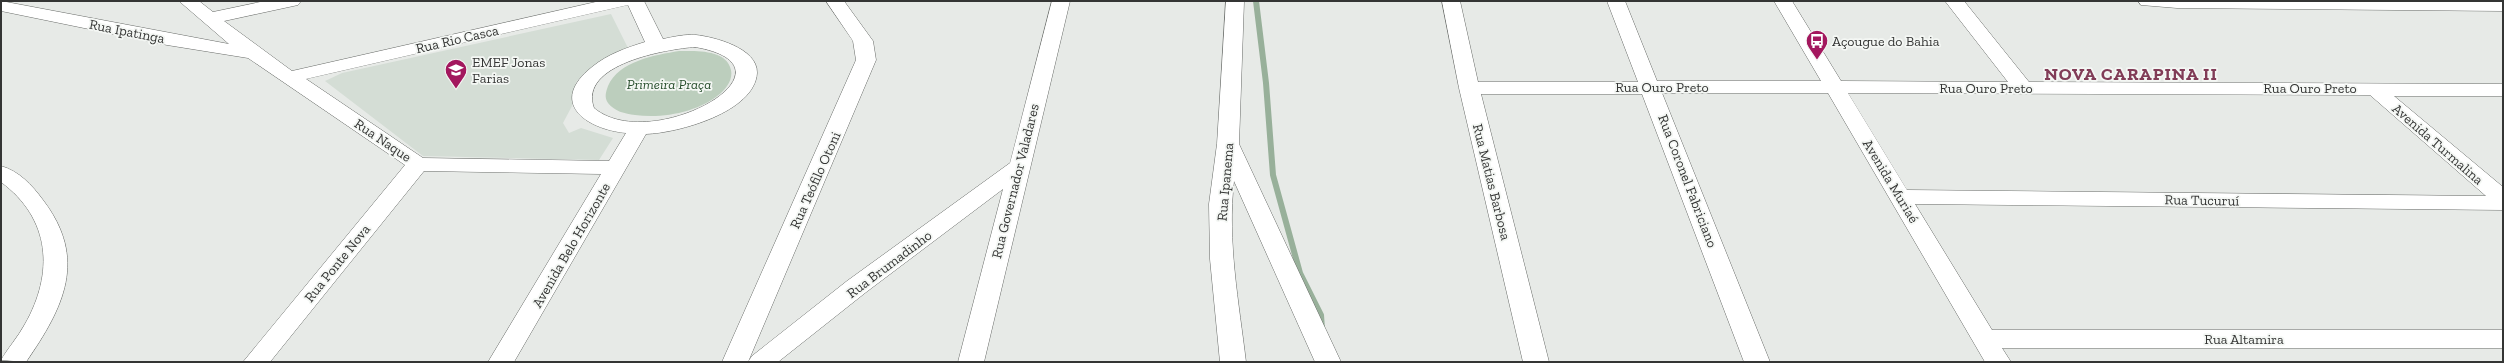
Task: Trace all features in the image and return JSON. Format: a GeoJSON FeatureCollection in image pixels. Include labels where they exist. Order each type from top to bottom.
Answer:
{"type":"FeatureCollection","features":[{"type":"Feature","properties":{"kind":"street","name":"Rua Naque"},"geometry":{"type":"LineString","coordinates":[[188,1],[253,53],[418,164],[614,168]]}},
{"type":"Feature","properties":{"kind":"street"},"geometry":{"type":"LineString","coordinates":[[210,18],[292,1]]}},
{"type":"Feature","properties":{"kind":"street","name":"Rua Rio Casca"},"geometry":{"type":"LineString","coordinates":[[290,77],[624,1]]}},
{"type":"Feature","properties":{"kind":"street"},"geometry":{"type":"LineString","coordinates":[[635,1],[656,45]]}},
{"type":"Feature","properties":{"kind":"street","name":"Rua Teófilo Otoni"},"geometry":{"type":"LineString","coordinates":[[735,362],[865,65],[866,49],[863,41],[835,1]]}},
{"type":"Feature","properties":{"kind":"street","name":"Rua Governador Valadares"},"geometry":{"type":"LineString","coordinates":[[971,362],[1018,167],[1061,1]]}},
{"type":"Feature","properties":{"kind":"street","name":"Rua Ipanema"},"geometry":{"type":"LineString","coordinates":[[1233,362],[1222,259],[1220,204],[1228,144],[1235,1]]}},
{"type":"Feature","properties":{"kind":"street","name":"Rua Matias Barbosa"},"geometry":{"type":"LineString","coordinates":[[1451,1],[1469,88],[1536,362]]}},
{"type":"Feature","properties":{"kind":"street","name":"Rua Coronel Fabriciano"},"geometry":{"type":"LineString","coordinates":[[1616,1],[1651,87],[1757,362]]}},
{"type":"Feature","properties":{"kind":"street","name":"Avenida Muriaé"},"geometry":{"type":"LineString","coordinates":[[1783,1],[1998,362]]}},
{"type":"Feature","properties":{"kind":"street"},"geometry":{"type":"LineString","coordinates":[[1954,1],[2024,88]]}},
{"type":"Feature","properties":{"kind":"street"},"geometry":{"type":"LineString","coordinates":[[2147,1],[2177,3],[2503,6]]}},
{"type":"Feature","properties":{"kind":"street","name":"Rua Ipatinga"},"geometry":{"type":"LineString","coordinates":[[1,6],[167,39],[253,53]]}},
{"type":"Feature","properties":{"kind":"street"},"geometry":{"type":"LineString","coordinates":[[676,42],[713,43],[739,54],[746,63],[748,73],[744,84],[735,94],[704,114],[669,124],[640,128],[616,126],[598,120],[586,111],[581,99],[585,86],[595,73],[632,52],[656,45],[676,42]]}},
{"type":"Feature","properties":{"kind":"street","name":"Rua Ouro Preto"},"geometry":{"type":"LineString","coordinates":[[1469,88],[2373,88],[2503,90]]}},
{"type":"Feature","properties":{"kind":"street","name":"Avenida Turmalina"},"geometry":{"type":"LineString","coordinates":[[2373,88],[2503,199]]}},
{"type":"Feature","properties":{"kind":"street","name":"Avenida Belo Horizonte"},"geometry":{"type":"LineString","coordinates":[[501,362],[532,314],[614,168],[640,128]]}},
{"type":"Feature","properties":{"kind":"street"},"geometry":{"type":"LineString","coordinates":[[1228,144],[1328,362]]}},
{"type":"Feature","properties":{"kind":"street","name":"Rua Ponte Nova"},"geometry":{"type":"LineString","coordinates":[[256,362],[418,164]]}},
{"type":"Feature","properties":{"kind":"street","name":"Rua Brumadinho"},"geometry":{"type":"LineString","coordinates":[[761,362],[856,287],[1018,167]]}},
{"type":"Feature","properties":{"kind":"street"},"geometry":{"type":"LineString","coordinates":[[6,180],[38,207],[54,233],[58,262],[48,300],[27,343],[13,362]]}},
{"type":"Feature","properties":{"kind":"street","name":"Rua Tucuruí"},"geometry":{"type":"LineString","coordinates":[[1900,197],[2503,203]]}},
{"type":"Feature","properties":{"kind":"street","name":"Rua Altamira"},"geometry":{"type":"LineString","coordinates":[[1984,339],[2503,339]]}},
{"type":"Feature","properties":{"kind":"shaded area","name":"EMEF Jonas Farias"},"geometry":{"type":"Polygon","coordinates":[[[611,14],[628,48],[592,67],[576,82],[572,106],[563,123],[569,133],[581,128],[613,138],[599,160],[423,156],[325,81],[342,73],[611,14]]]}},
{"type":"Feature","properties":{"kind":"green space","name":"Primeira Praça"},"geometry":{"type":"Polygon","coordinates":[[[679,51],[701,51],[710,53],[723,58],[728,63],[731,70],[730,80],[721,93],[702,105],[680,113],[669,115],[646,116],[627,114],[610,106],[607,101],[606,92],[613,77],[620,71],[629,65],[649,57],[679,51]]]}},
{"type":"Feature","properties":{"kind":"waterway"},"geometry":{"type":"LineString","coordinates":[[1256,1],[1266,83],[1273,175],[1300,273],[1321,315],[1322,329]]}},
{"type":"Feature","properties":{"kind":"place","name":"Açougue do Bahia"},"geometry":{"type":"Point","coordinates":[1817,60]}},
{"type":"Feature","properties":{"kind":"place","name":"EMEF Jonas Farias"},"geometry":{"type":"Point","coordinates":[456,90]}},
{"type":"Feature","properties":{"kind":"district","name":"NOVA CARAPINA II"},"geometry":{"type":"Point","coordinates":[2131,74]}}]}
